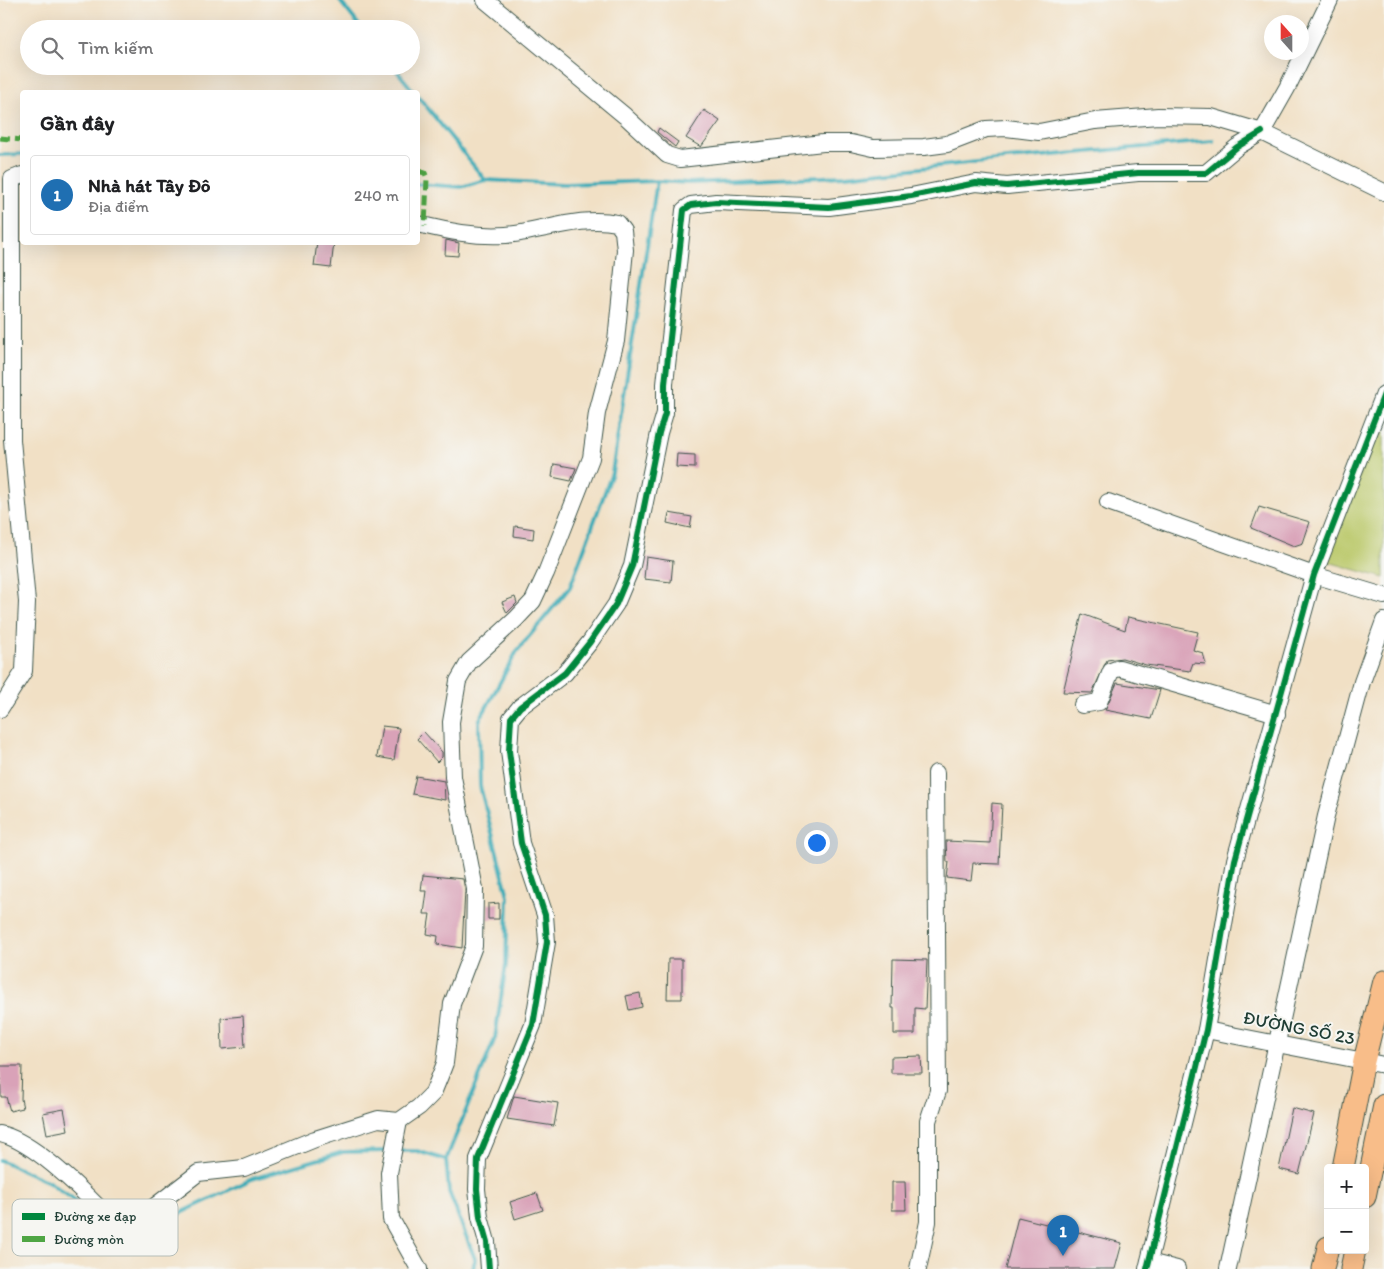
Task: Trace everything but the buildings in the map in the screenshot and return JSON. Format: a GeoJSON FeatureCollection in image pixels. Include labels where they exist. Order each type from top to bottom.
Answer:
{"type":"FeatureCollection","features":[{"type":"Feature","properties":{"kind":"main road"},"geometry":{"type":"LineString","coordinates":[[1344,1164],[1374,1063],[1384,981]]}},
{"type":"Feature","properties":{"kind":"main road"},"geometry":{"type":"LineString","coordinates":[[1369,1178],[1384,1105]]}},
{"type":"Feature","properties":{"kind":"main road"},"geometry":{"type":"LineString","coordinates":[[1323,1269],[1326,1254]]}},
{"type":"Feature","properties":{"kind":"main road"},"geometry":{"type":"LineString","coordinates":[[1351,1269],[1353,1254]]}},
{"type":"Feature","properties":{"kind":"street"},"geometry":{"type":"LineString","coordinates":[[485,0],[632,121],[667,155],[680,159],[823,143],[851,143],[872,148],[947,144],[986,129],[1006,128],[1038,132],[1095,121],[1158,116],[1211,118],[1262,132],[1384,192]]}},
{"type":"Feature","properties":{"kind":"street"},"geometry":{"type":"LineString","coordinates":[[489,1269],[487,1242],[480,1217],[477,1189],[478,1159],[532,1025],[545,962],[547,942],[545,915],[521,843],[509,751],[512,718],[520,707],[565,673],[590,642],[616,604],[632,566],[657,441],[665,413],[665,384],[684,210],[691,205],[716,202],[829,207],[911,196],[976,183],[1007,186],[1138,172],[1206,173],[1237,147],[1262,132],[1287,88],[1330,0]]}},
{"type":"Feature","properties":{"kind":"street"},"geometry":{"type":"LineString","coordinates":[[0,709],[24,671],[25,661],[27,602],[12,440],[12,179],[20,176]]}},
{"type":"Feature","properties":{"kind":"street"},"geometry":{"type":"LineString","coordinates":[[164,1199],[198,1173],[244,1168],[315,1139],[370,1121],[378,1119],[399,1121],[419,1107],[433,1093],[445,1063],[452,1004],[474,946],[476,889],[457,808],[452,759],[451,722],[458,681],[469,662],[533,601],[579,491],[591,458],[597,413],[616,341],[625,250],[623,231],[617,223],[608,221],[587,221],[507,235],[466,234],[420,224]]}},
{"type":"Feature","properties":{"kind":"street"},"geometry":{"type":"LineString","coordinates":[[1178,1269],[1148,1265],[1206,1030],[1235,860],[1314,575],[1384,394]]}},
{"type":"Feature","properties":{"kind":"street"},"geometry":{"type":"LineString","coordinates":[[1108,502],[1314,575],[1384,596]]}},
{"type":"Feature","properties":{"kind":"street"},"geometry":{"type":"LineString","coordinates":[[1228,1269],[1326,816],[1362,682],[1384,621]]}},
{"type":"Feature","properties":{"kind":"street"},"geometry":{"type":"LineString","coordinates":[[1082,705],[1099,702],[1111,671],[1119,668],[1276,714]]}},
{"type":"Feature","properties":{"kind":"street"},"geometry":{"type":"LineString","coordinates":[[918,1269],[928,1222],[928,1121],[938,1092],[936,773]]}},
{"type":"Feature","properties":{"kind":"street","name":"ĐƯỜNG SỐ 23"},"geometry":{"type":"LineString","coordinates":[[1206,1030],[1374,1063]]}},
{"type":"Feature","properties":{"kind":"street"},"geometry":{"type":"LineString","coordinates":[[399,1121],[389,1173],[390,1219],[418,1269]]}},
{"type":"Feature","properties":{"kind":"street"},"geometry":{"type":"LineString","coordinates":[[0,1134],[6,1135],[36,1153],[77,1184],[91,1199]]}},
{"type":"Feature","properties":{"kind":"green space"},"geometry":{"type":"Polygon","coordinates":[[[1384,411],[1384,578],[1325,561],[1384,411]]]}},
{"type":"Feature","properties":{"kind":"waterway"},"geometry":{"type":"LineString","coordinates":[[339,0],[355,20]]}},
{"type":"Feature","properties":{"kind":"waterway"},"geometry":{"type":"LineString","coordinates":[[400,75],[412,90]]}},
{"type":"Feature","properties":{"kind":"waterway"},"geometry":{"type":"LineString","coordinates":[[420,99],[485,180]]}},
{"type":"Feature","properties":{"kind":"waterway"},"geometry":{"type":"LineString","coordinates":[[657,181],[689,183],[845,176],[996,160],[1213,141]]}},
{"type":"Feature","properties":{"kind":"waterway"},"geometry":{"type":"LineString","coordinates":[[0,155],[20,154]]}},
{"type":"Feature","properties":{"kind":"waterway"},"geometry":{"type":"LineString","coordinates":[[420,184],[461,187],[485,180],[564,184],[657,181],[612,473],[570,587],[517,651],[479,721],[480,786],[508,896],[506,964],[495,1038],[446,1160],[449,1192],[475,1259],[473,1269]]}},
{"type":"Feature","properties":{"kind":"waterway"},"geometry":{"type":"LineString","coordinates":[[178,1214],[252,1179],[343,1152],[389,1151]]}},
{"type":"Feature","properties":{"kind":"waterway"},"geometry":{"type":"LineString","coordinates":[[396,1151],[417,1151],[446,1160]]}},
{"type":"Feature","properties":{"kind":"waterway"},"geometry":{"type":"LineString","coordinates":[[0,1160],[49,1182],[73,1199]]}},
{"type":"Feature","properties":{"kind":"marked path"},"geometry":{"type":"LineString","coordinates":[[0,138],[20,140]]}},
{"type":"Feature","properties":{"kind":"marked path"},"geometry":{"type":"LineString","coordinates":[[420,172],[425,173],[427,178],[425,226]]}},
{"type":"Feature","properties":{"kind":"cycle path"},"geometry":{"type":"LineString","coordinates":[[489,1269],[487,1242],[480,1217],[477,1189],[478,1159],[533,1025],[547,942],[545,915],[521,843],[509,751],[511,718],[520,707],[565,673],[590,642],[616,604],[632,566],[659,433],[665,413],[665,384],[684,210],[691,205],[716,202],[829,207],[911,196],[976,183],[1007,186],[1138,173],[1206,173],[1237,147],[1262,132]]}},
{"type":"Feature","properties":{"kind":"cycle path"},"geometry":{"type":"LineString","coordinates":[[1147,1269],[1206,1030],[1235,860],[1314,575],[1384,394]]}},
{"type":"Feature","properties":{"kind":"place","name":"Nhà hát Tây Đô"},"geometry":{"type":"Point","coordinates":[1063,1256]}}]}
